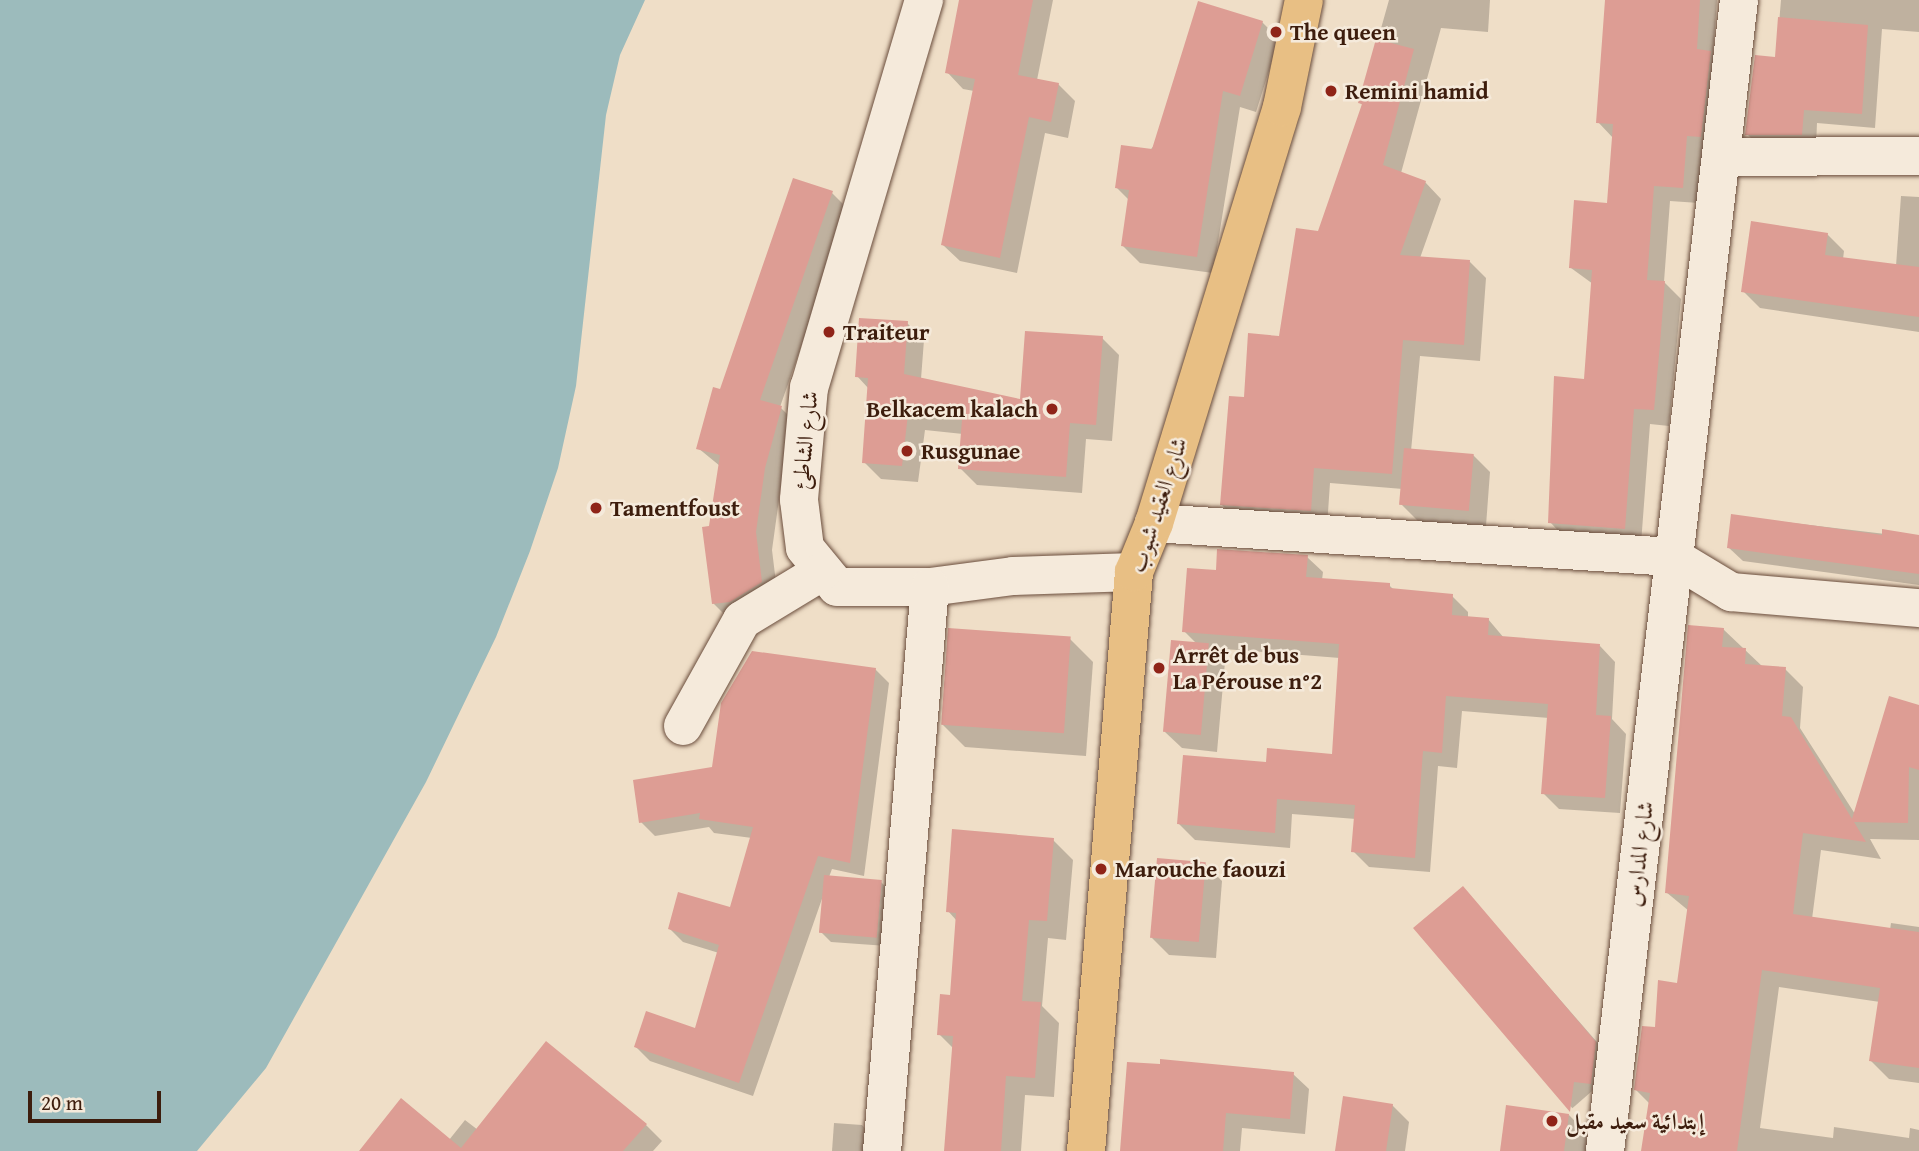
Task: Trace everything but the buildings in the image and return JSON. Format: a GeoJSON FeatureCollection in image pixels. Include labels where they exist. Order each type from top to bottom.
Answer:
{"type":"FeatureCollection","features":[{"type":"Feature","properties":{"kind":"main road","name":"شارع العقيد شبوب"},"geometry":{"type":"LineString","coordinates":[[1086,1151],[1134,572],[1154,523],[1282,107],[1304,0]]}},
{"type":"Feature","properties":{"kind":"street","name":"شارع الشاطئ"},"geometry":{"type":"LineString","coordinates":[[924,0],[809,387],[799,500],[805,548],[836,587],[930,587],[1013,576],[1134,572]]}},
{"type":"Feature","properties":{"kind":"street","name":"شارع المدارس"},"geometry":{"type":"LineString","coordinates":[[1605,1151],[1673,557],[1723,158],[1739,0]]}},
{"type":"Feature","properties":{"kind":"street"},"geometry":{"type":"LineString","coordinates":[[1723,158],[1919,156]]}},
{"type":"Feature","properties":{"kind":"street"},"geometry":{"type":"LineString","coordinates":[[1154,523],[1673,557],[1731,592],[1919,608]]}},
{"type":"Feature","properties":{"kind":"street"},"geometry":{"type":"LineString","coordinates":[[683,726],[742,620],[823,570]]}},
{"type":"Feature","properties":{"kind":"street"},"geometry":{"type":"LineString","coordinates":[[882,1151],[930,587]]}},
{"type":"Feature","properties":{"kind":"water"},"geometry":{"type":"Polygon","coordinates":[[[0,0],[645,0],[620,55],[606,115],[576,386],[558,468],[530,551],[496,637],[426,782],[266,1068],[197,1151],[0,1151],[0,0]]]}},
{"type":"Feature","properties":{"kind":"place","name":"The queen"},"geometry":{"type":"Point","coordinates":[1276,32]}},
{"type":"Feature","properties":{"kind":"place","name":"Remini hamid"},"geometry":{"type":"Point","coordinates":[1331,91]}},
{"type":"Feature","properties":{"kind":"place","name":"Traiteur"},"geometry":{"type":"Point","coordinates":[829,332]}},
{"type":"Feature","properties":{"kind":"place","name":"Belkacem kalach"},"geometry":{"type":"Point","coordinates":[1052,409]}},
{"type":"Feature","properties":{"kind":"place","name":"Rusgunae"},"geometry":{"type":"Point","coordinates":[907,451]}},
{"type":"Feature","properties":{"kind":"place","name":"Tamentfoust"},"geometry":{"type":"Point","coordinates":[596,508]}},
{"type":"Feature","properties":{"kind":"place","name":"Arrêt de bus La Pérouse n°2"},"geometry":{"type":"Point","coordinates":[1159,668]}},
{"type":"Feature","properties":{"kind":"place","name":"Marouche faouzi"},"geometry":{"type":"Point","coordinates":[1101,869]}},
{"type":"Feature","properties":{"kind":"place","name":"إبتدائية سعيد مقبل"},"geometry":{"type":"Point","coordinates":[1552,1121]}}]}
